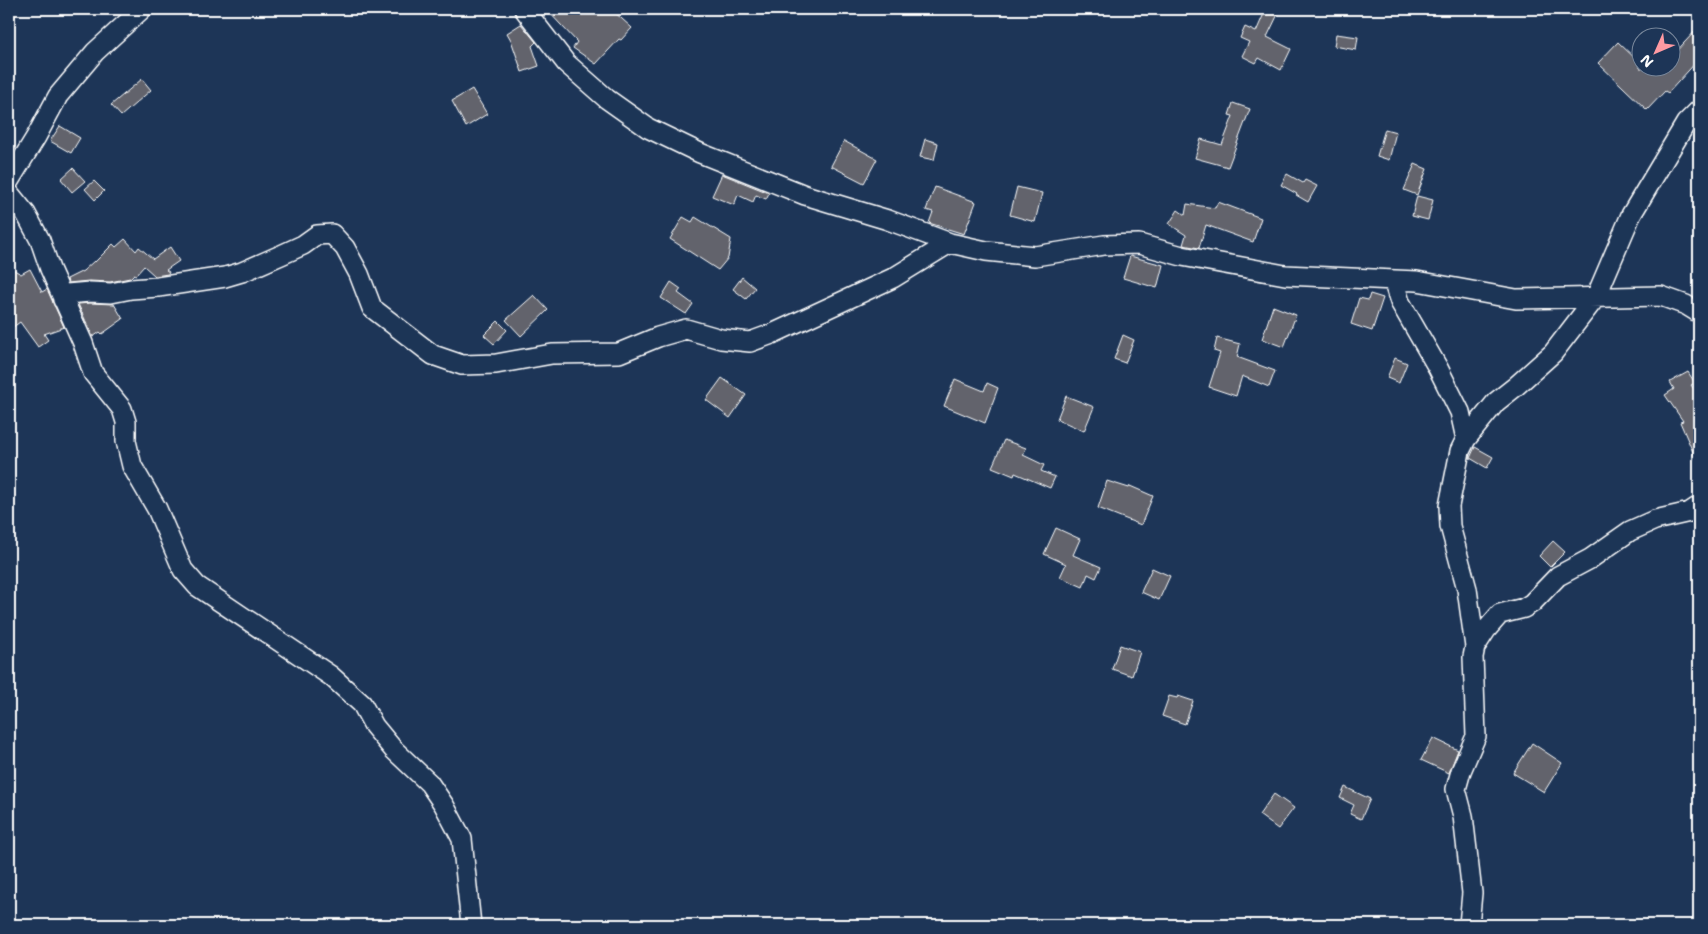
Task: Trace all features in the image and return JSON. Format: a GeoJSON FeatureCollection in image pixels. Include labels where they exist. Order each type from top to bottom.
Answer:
{"type":"FeatureCollection","features":[{"type":"Feature","properties":{"kind":"street"},"geometry":{"type":"LineString","coordinates":[[9,181],[58,96],[95,52],[142,9]]}},
{"type":"Feature","properties":{"kind":"street"},"geometry":{"type":"LineString","coordinates":[[524,9],[566,63],[607,99],[648,128],[700,152],[805,195],[888,220],[950,243],[986,251],[1035,256],[1104,245],[1139,244],[1182,256],[1286,275],[1418,282],[1516,300],[1661,296],[1686,305],[1699,313]]}},
{"type":"Feature","properties":{"kind":"street"},"geometry":{"type":"LineString","coordinates":[[1476,647],[1467,589],[1450,526],[1449,506],[1460,451],[1466,439],[1496,402],[1516,387],[1552,353],[1596,297],[1631,215],[1686,123],[1699,110]]}},
{"type":"Feature","properties":{"kind":"street"},"geometry":{"type":"LineString","coordinates":[[9,193],[26,214],[40,240],[63,300],[83,343],[93,373],[122,409],[126,422],[126,441],[132,466],[157,509],[183,570],[197,586],[331,676],[362,704],[374,726],[393,749],[429,783],[444,805],[462,839],[471,925]]}},
{"type":"Feature","properties":{"kind":"street"},"geometry":{"type":"LineString","coordinates":[[63,300],[67,294],[111,293],[167,286],[242,272],[303,245],[317,235],[332,234],[345,248],[359,274],[372,308],[397,329],[433,356],[462,365],[496,364],[552,354],[619,353],[658,337],[686,329],[721,339],[750,342],[772,334],[893,278],[950,243]]}},
{"type":"Feature","properties":{"kind":"street"},"geometry":{"type":"LineString","coordinates":[[1393,280],[1400,302],[1438,368],[1460,412],[1466,439]]}},
{"type":"Feature","properties":{"kind":"street"},"geometry":{"type":"LineString","coordinates":[[1469,925],[1472,893],[1463,816],[1456,789],[1461,771],[1476,736],[1473,657],[1476,647],[1486,630],[1500,614],[1524,608],[1532,603],[1558,576],[1590,559],[1630,532],[1655,520],[1690,512],[1699,506]]}},
{"type":"Feature","properties":{"kind":"building"},"geometry":{"type":"Polygon","coordinates":[[[546,9],[611,9],[632,28],[596,64],[573,48],[577,42],[546,9]]]}},
{"type":"Feature","properties":{"kind":"building"},"geometry":{"type":"Polygon","coordinates":[[[1266,9],[1279,12],[1267,37],[1291,49],[1281,70],[1259,58],[1256,63],[1242,56],[1249,42],[1240,38],[1245,27],[1256,32],[1266,9]]]}},
{"type":"Feature","properties":{"kind":"building"},"geometry":{"type":"Polygon","coordinates":[[[521,24],[536,42],[532,46],[539,66],[522,72],[507,33],[521,24]]]}},
{"type":"Feature","properties":{"kind":"building"},"geometry":{"type":"Polygon","coordinates":[[[1699,27],[1699,59],[1668,93],[1665,91],[1647,110],[1598,63],[1618,42],[1630,53],[1630,78],[1680,78],[1680,47],[1699,27]]]}},
{"type":"Feature","properties":{"kind":"building"},"geometry":{"type":"Polygon","coordinates":[[[1336,34],[1358,37],[1356,50],[1334,46],[1336,34]]]}},
{"type":"Feature","properties":{"kind":"building"},"geometry":{"type":"Polygon","coordinates":[[[142,79],[151,90],[121,116],[111,105],[142,79]]]}},
{"type":"Feature","properties":{"kind":"building"},"geometry":{"type":"Polygon","coordinates":[[[472,89],[487,114],[466,127],[452,101],[472,89]]]}},
{"type":"Feature","properties":{"kind":"building"},"geometry":{"type":"Polygon","coordinates":[[[1233,103],[1250,109],[1228,167],[1195,158],[1201,139],[1222,145],[1233,116],[1229,115],[1233,103]]]}},
{"type":"Feature","properties":{"kind":"building"},"geometry":{"type":"Polygon","coordinates":[[[60,126],[80,138],[71,153],[50,141],[60,126]]]}},
{"type":"Feature","properties":{"kind":"building"},"geometry":{"type":"Polygon","coordinates":[[[1385,129],[1396,132],[1389,160],[1377,156],[1385,129]]]}},
{"type":"Feature","properties":{"kind":"building"},"geometry":{"type":"Polygon","coordinates":[[[925,139],[938,143],[934,160],[920,157],[925,139]]]}},
{"type":"Feature","properties":{"kind":"building"},"geometry":{"type":"Polygon","coordinates":[[[844,141],[877,159],[864,183],[831,166],[844,141]]]}},
{"type":"Feature","properties":{"kind":"building"},"geometry":{"type":"Polygon","coordinates":[[[1415,164],[1427,169],[1417,195],[1404,190],[1415,164]]]}},
{"type":"Feature","properties":{"kind":"building"},"geometry":{"type":"Polygon","coordinates":[[[73,168],[85,181],[72,192],[61,179],[73,168]]]}},
{"type":"Feature","properties":{"kind":"building"},"geometry":{"type":"Polygon","coordinates":[[[722,174],[769,193],[766,199],[756,195],[753,202],[738,195],[734,205],[712,196],[722,174]]]}},
{"type":"Feature","properties":{"kind":"building"},"geometry":{"type":"Polygon","coordinates":[[[1287,174],[1303,183],[1305,180],[1317,186],[1308,202],[1281,185],[1287,174]]]}},
{"type":"Feature","properties":{"kind":"building"},"geometry":{"type":"Polygon","coordinates":[[[94,181],[104,191],[95,200],[85,189],[94,181]]]}},
{"type":"Feature","properties":{"kind":"building"},"geometry":{"type":"Polygon","coordinates":[[[935,187],[976,202],[964,234],[929,223],[933,212],[926,210],[935,187]]]}},
{"type":"Feature","properties":{"kind":"building"},"geometry":{"type":"Polygon","coordinates":[[[1017,187],[1042,193],[1035,222],[1010,215],[1017,187]]]}},
{"type":"Feature","properties":{"kind":"building"},"geometry":{"type":"Polygon","coordinates":[[[1417,196],[1433,200],[1428,220],[1412,216],[1417,196]]]}},
{"type":"Feature","properties":{"kind":"building"},"geometry":{"type":"Polygon","coordinates":[[[1218,202],[1261,218],[1253,242],[1206,225],[1199,248],[1183,245],[1186,235],[1169,224],[1178,210],[1185,215],[1187,204],[1215,208],[1218,202]]]}},
{"type":"Feature","properties":{"kind":"building"},"geometry":{"type":"Polygon","coordinates":[[[683,217],[692,222],[695,217],[731,239],[728,258],[718,270],[670,239],[683,217]]]}},
{"type":"Feature","properties":{"kind":"building"},"geometry":{"type":"Polygon","coordinates":[[[125,239],[136,251],[139,247],[153,259],[170,247],[179,261],[166,270],[169,272],[168,274],[155,276],[144,266],[136,275],[134,274],[130,278],[110,282],[68,283],[67,279],[95,262],[113,244],[116,247],[125,239]]]}},
{"type":"Feature","properties":{"kind":"building"},"geometry":{"type":"Polygon","coordinates":[[[1130,256],[1163,265],[1157,288],[1123,278],[1130,256]]]}},
{"type":"Feature","properties":{"kind":"building"},"geometry":{"type":"Polygon","coordinates":[[[9,267],[21,274],[30,269],[42,292],[47,289],[64,327],[44,334],[48,340],[38,347],[20,322],[9,330],[9,267]]]}},
{"type":"Feature","properties":{"kind":"building"},"geometry":{"type":"Polygon","coordinates":[[[742,277],[755,288],[746,299],[733,289],[742,277]]]}},
{"type":"Feature","properties":{"kind":"building"},"geometry":{"type":"Polygon","coordinates":[[[671,282],[681,289],[678,293],[693,304],[686,314],[661,298],[671,282]]]}},
{"type":"Feature","properties":{"kind":"building"},"geometry":{"type":"Polygon","coordinates":[[[1370,294],[1383,298],[1372,331],[1351,324],[1359,298],[1368,300],[1370,294]]]}},
{"type":"Feature","properties":{"kind":"building"},"geometry":{"type":"Polygon","coordinates":[[[534,295],[548,310],[521,336],[506,320],[534,295]]]}},
{"type":"Feature","properties":{"kind":"building"},"geometry":{"type":"Polygon","coordinates":[[[78,304],[114,304],[123,319],[102,334],[100,332],[93,337],[78,304]]]}},
{"type":"Feature","properties":{"kind":"building"},"geometry":{"type":"Polygon","coordinates":[[[1273,306],[1296,315],[1284,347],[1262,339],[1273,306]]]}},
{"type":"Feature","properties":{"kind":"building"},"geometry":{"type":"Polygon","coordinates":[[[498,321],[507,330],[494,344],[484,335],[498,321]]]}},
{"type":"Feature","properties":{"kind":"building"},"geometry":{"type":"Polygon","coordinates":[[[1123,335],[1134,340],[1125,363],[1114,359],[1123,335]]]}},
{"type":"Feature","properties":{"kind":"building"},"geometry":{"type":"Polygon","coordinates":[[[1217,338],[1240,344],[1237,357],[1275,371],[1269,387],[1242,376],[1236,396],[1209,387],[1220,353],[1214,351],[1217,338]]]}},
{"type":"Feature","properties":{"kind":"building"},"geometry":{"type":"Polygon","coordinates":[[[1395,358],[1407,363],[1399,383],[1387,378],[1395,358]]]}},
{"type":"Feature","properties":{"kind":"building"},"geometry":{"type":"Polygon","coordinates":[[[1688,372],[1695,383],[1691,385],[1699,396],[1699,466],[1680,422],[1683,421],[1665,395],[1674,389],[1670,382],[1688,372]]]}},
{"type":"Feature","properties":{"kind":"building"},"geometry":{"type":"Polygon","coordinates":[[[722,378],[746,395],[730,418],[706,400],[722,378]]]}},
{"type":"Feature","properties":{"kind":"building"},"geometry":{"type":"Polygon","coordinates":[[[955,379],[984,391],[987,383],[998,388],[985,423],[944,406],[955,379]]]}},
{"type":"Feature","properties":{"kind":"building"},"geometry":{"type":"Polygon","coordinates":[[[1066,396],[1094,407],[1084,431],[1057,419],[1066,396]]]}},
{"type":"Feature","properties":{"kind":"building"},"geometry":{"type":"Polygon","coordinates":[[[1004,440],[1026,448],[1023,455],[1044,465],[1041,471],[1055,477],[1050,488],[1015,473],[1014,476],[992,467],[1004,440]]]}},
{"type":"Feature","properties":{"kind":"building"},"geometry":{"type":"Polygon","coordinates":[[[1475,447],[1493,457],[1487,468],[1470,458],[1475,447]]]}},
{"type":"Feature","properties":{"kind":"building"},"geometry":{"type":"Polygon","coordinates":[[[1107,481],[1129,488],[1130,486],[1153,496],[1141,525],[1098,508],[1107,481]]]}},
{"type":"Feature","properties":{"kind":"building"},"geometry":{"type":"Polygon","coordinates":[[[1056,528],[1080,539],[1073,555],[1101,567],[1096,578],[1088,574],[1083,587],[1060,577],[1066,564],[1044,554],[1056,528]]]}},
{"type":"Feature","properties":{"kind":"building"},"geometry":{"type":"Polygon","coordinates":[[[1553,541],[1565,552],[1550,567],[1539,556],[1553,541]]]}},
{"type":"Feature","properties":{"kind":"building"},"geometry":{"type":"Polygon","coordinates":[[[1152,568],[1170,576],[1159,600],[1141,592],[1152,568]]]}},
{"type":"Feature","properties":{"kind":"building"},"geometry":{"type":"Polygon","coordinates":[[[1120,645],[1140,652],[1132,676],[1112,669],[1120,645]]]}},
{"type":"Feature","properties":{"kind":"building"},"geometry":{"type":"Polygon","coordinates":[[[1169,696],[1177,698],[1178,696],[1193,701],[1185,724],[1162,716],[1169,696]]]}},
{"type":"Feature","properties":{"kind":"building"},"geometry":{"type":"Polygon","coordinates":[[[1433,738],[1458,750],[1449,773],[1421,760],[1433,738]]]}},
{"type":"Feature","properties":{"kind":"building"},"geometry":{"type":"Polygon","coordinates":[[[1532,743],[1562,763],[1544,792],[1513,773],[1532,743]]]}},
{"type":"Feature","properties":{"kind":"building"},"geometry":{"type":"Polygon","coordinates":[[[1345,787],[1370,799],[1361,819],[1350,814],[1354,805],[1340,798],[1345,787]]]}},
{"type":"Feature","properties":{"kind":"building"},"geometry":{"type":"Polygon","coordinates":[[[1274,794],[1294,808],[1278,829],[1259,815],[1274,794]]]}}]}
